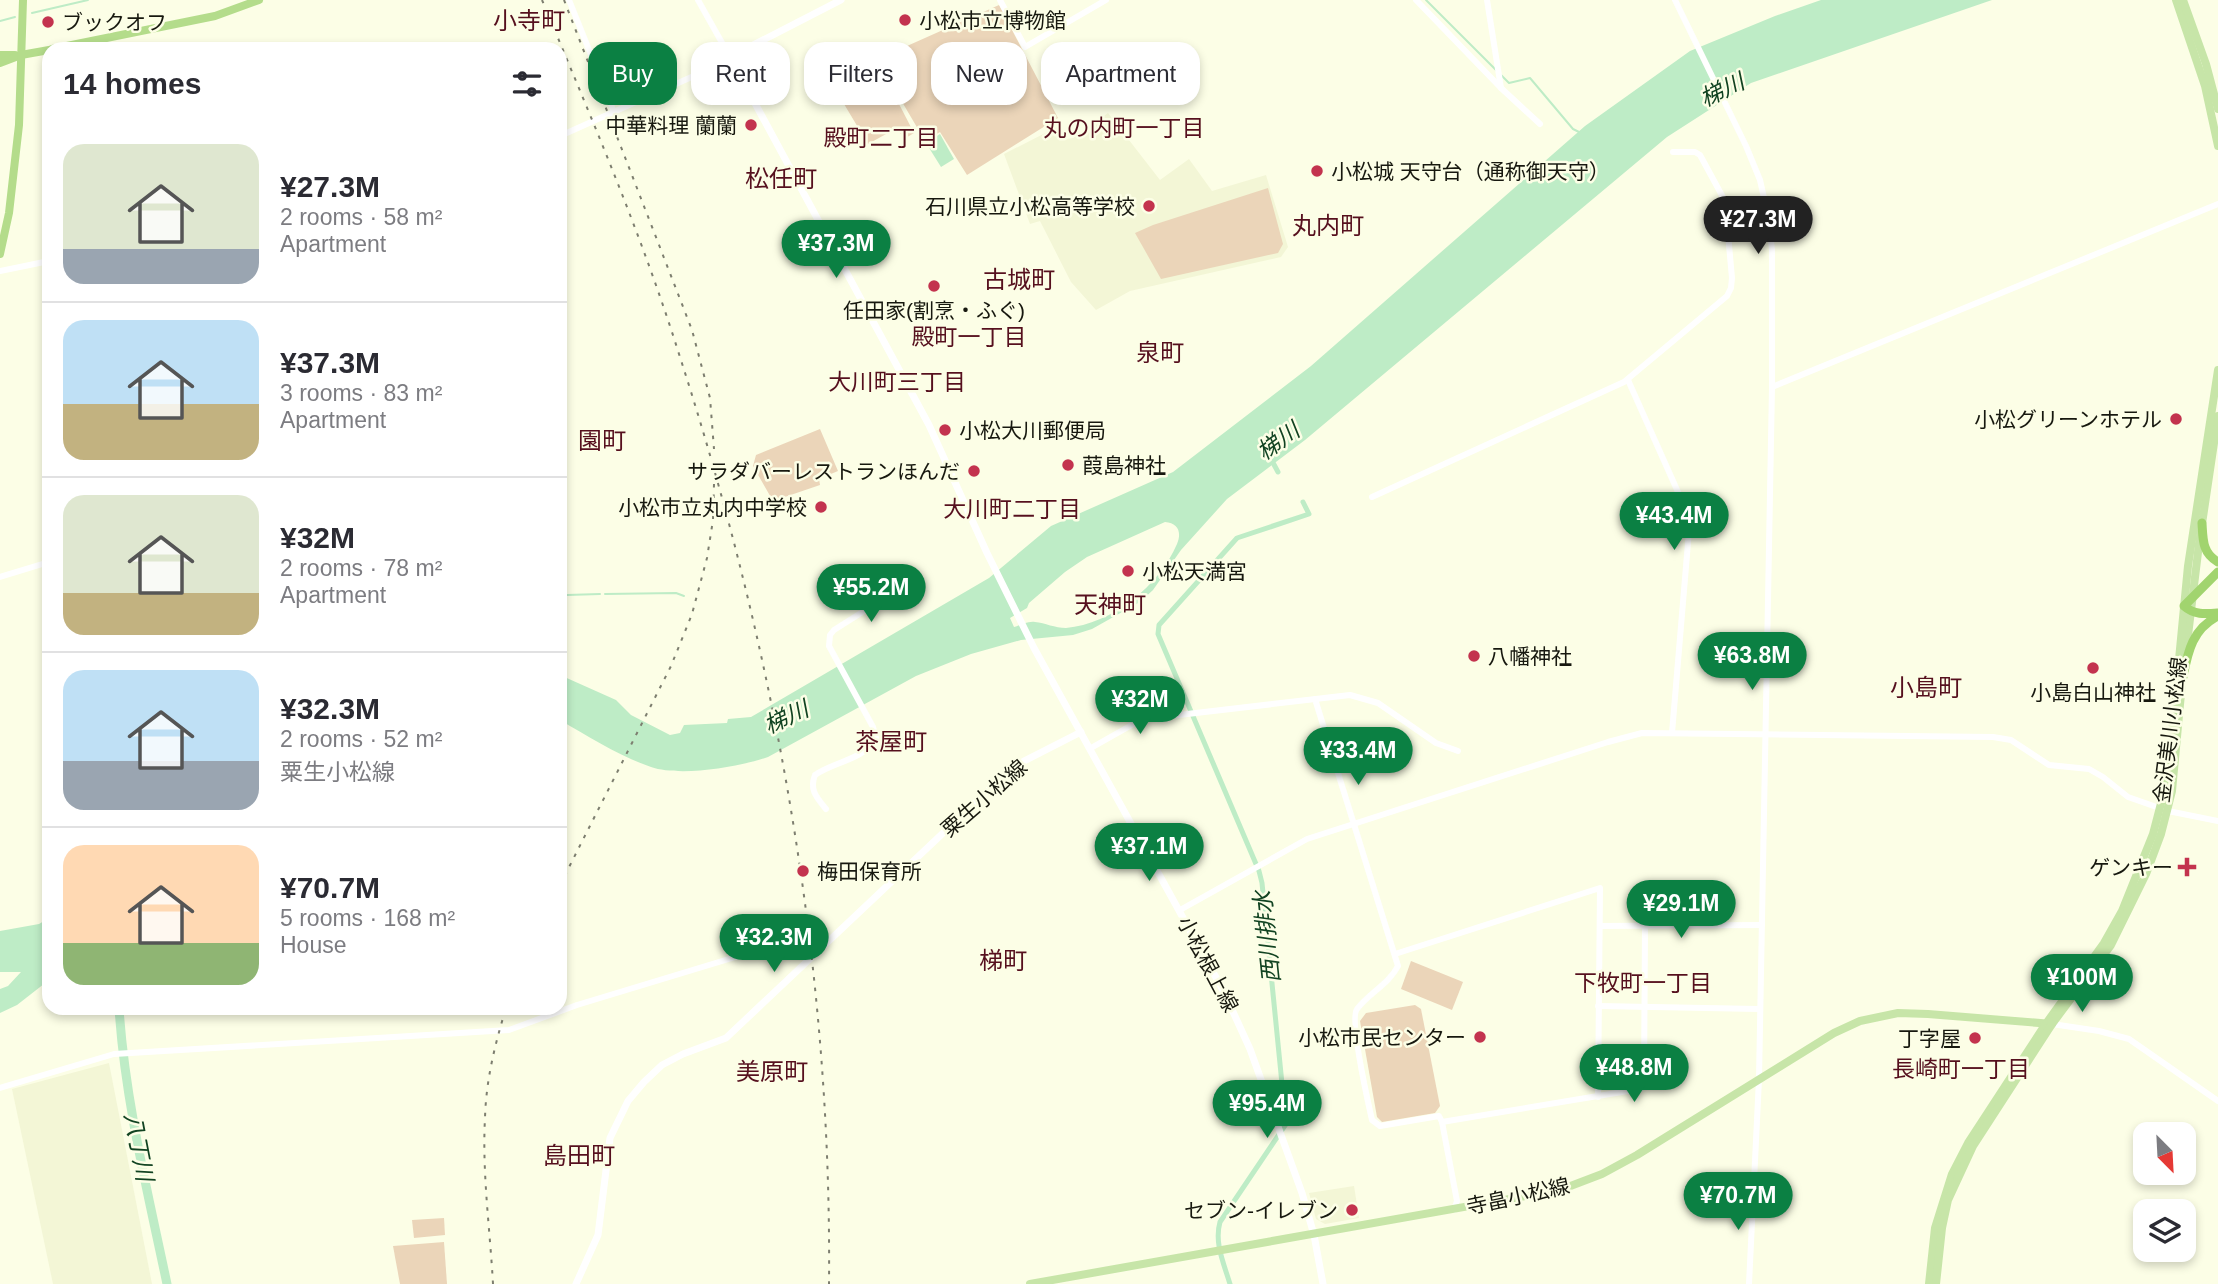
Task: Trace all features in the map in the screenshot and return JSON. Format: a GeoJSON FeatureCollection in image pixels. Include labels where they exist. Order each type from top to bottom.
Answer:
{"type":"FeatureCollection","features":[{"type":"Feature","properties":{"kind":"highway"},"geometry":{"type":"LineString","coordinates":[[0,254],[9,213],[19,125],[23,0]]}},
{"type":"Feature","properties":{"kind":"highway"},"geometry":{"type":"LineString","coordinates":[[86,42],[215,16],[259,0]]}},
{"type":"Feature","properties":{"kind":"highway"},"geometry":{"type":"LineString","coordinates":[[0,63],[42,51]]}},
{"type":"Feature","properties":{"kind":"highway"},"geometry":{"type":"LineString","coordinates":[[0,55],[21,55]]}},
{"type":"Feature","properties":{"kind":"highway"},"geometry":{"type":"LineString","coordinates":[[2202,523],[2205,550],[2218,562]]}},
{"type":"Feature","properties":{"kind":"highway"},"geometry":{"type":"LineString","coordinates":[[2218,572],[2189,606],[2218,614]]}},
{"type":"Feature","properties":{"kind":"highway"},"geometry":{"type":"LineString","coordinates":[[2183,677],[2193,638],[2218,614]]}},
{"type":"Feature","properties":{"kind":"main road"},"geometry":{"type":"LineString","coordinates":[[759,42],[841,0]]}},
{"type":"Feature","properties":{"kind":"main road"},"geometry":{"type":"LineString","coordinates":[[2176,0],[2206,64],[2218,109]]}},
{"type":"Feature","properties":{"kind":"main road"},"geometry":{"type":"LineString","coordinates":[[2183,0],[2218,146]]}},
{"type":"Feature","properties":{"kind":"main road","name":"小松根上線"},"geometry":{"type":"LineString","coordinates":[[756,105],[929,425],[1034,648],[1233,1010],[1250,1049],[1302,1193],[1314,1235],[1323,1284]]}},
{"type":"Feature","properties":{"kind":"main road","name":"金沢美川小松線"},"geometry":{"type":"LineString","coordinates":[[2164,809],[2189,606],[2199,486],[2218,370]]}},
{"type":"Feature","properties":{"kind":"main road"},"geometry":{"type":"LineString","coordinates":[[1929,1284],[1934,1228],[1952,1174],[1968,1143],[2048,1025],[2111,945],[2146,874],[2177,749],[2189,606],[2218,416]]}},
{"type":"Feature","properties":{"kind":"main road","name":"粟生小松線"},"geometry":{"type":"LineString","coordinates":[[576,1284],[597,1236],[610,1138],[628,1101],[644,1082],[662,1065],[726,1038],[995,784],[1024,761],[1082,732]]}},
{"type":"Feature","properties":{"kind":"main road","name":"寺畠小松線"},"geometry":{"type":"LineString","coordinates":[[1030,1284],[1560,1190],[1602,1174],[1834,1033],[1880,1016],[1928,1014],[2048,1025]]}},
{"type":"Feature","properties":{"kind":"main road"},"geometry":{"type":"LineString","coordinates":[[1936,1284],[1942,1228],[1956,1179],[1973,1146],[2048,1025]]}},
{"type":"Feature","properties":{"kind":"street"},"geometry":{"type":"LineString","coordinates":[[569,0],[614,112]]}},
{"type":"Feature","properties":{"kind":"street"},"geometry":{"type":"LineString","coordinates":[[698,0],[722,42]]}},
{"type":"Feature","properties":{"kind":"street"},"geometry":{"type":"LineString","coordinates":[[1000,0],[1025,47],[1106,0]]}},
{"type":"Feature","properties":{"kind":"street"},"geometry":{"type":"LineString","coordinates":[[1416,0],[1540,124]]}},
{"type":"Feature","properties":{"kind":"street"},"geometry":{"type":"LineString","coordinates":[[1487,0],[1500,84]]}},
{"type":"Feature","properties":{"kind":"street"},"geometry":{"type":"LineString","coordinates":[[1675,0],[1760,180],[1769,220],[1772,250],[1772,387],[1759,1079],[1749,1284]]}},
{"type":"Feature","properties":{"kind":"street"},"geometry":{"type":"LineString","coordinates":[[567,133],[691,77]]}},
{"type":"Feature","properties":{"kind":"street"},"geometry":{"type":"LineString","coordinates":[[1372,497],[1628,380],[1721,302],[1731,288],[1725,201],[1700,155],[1695,152],[1673,152]]}},
{"type":"Feature","properties":{"kind":"street"},"geometry":{"type":"LineString","coordinates":[[1772,387],[2218,204]]}},
{"type":"Feature","properties":{"kind":"street"},"geometry":{"type":"LineString","coordinates":[[0,271],[42,262]]}},
{"type":"Feature","properties":{"kind":"street"},"geometry":{"type":"LineString","coordinates":[[1628,380],[1690,519],[1672,733]]}},
{"type":"Feature","properties":{"kind":"street"},"geometry":{"type":"LineString","coordinates":[[0,577],[42,564]]}},
{"type":"Feature","properties":{"kind":"street"},"geometry":{"type":"LineString","coordinates":[[826,808],[812,788],[815,775],[867,750],[876,737],[831,650],[830,635],[872,606],[875,593]]}},
{"type":"Feature","properties":{"kind":"street"},"geometry":{"type":"LineString","coordinates":[[1091,748],[1137,722],[1153,718],[1350,695],[1378,703],[1436,743],[1458,751]]}},
{"type":"Feature","properties":{"kind":"street"},"geometry":{"type":"LineString","coordinates":[[1315,699],[1398,966],[1394,975],[1356,1010],[1354,1019],[1372,1120],[1380,1126],[1439,1116],[1457,1200],[1454,1210]]}},
{"type":"Feature","properties":{"kind":"street"},"geometry":{"type":"LineString","coordinates":[[1180,911],[1307,839],[1642,733],[1993,737],[2011,740],[2049,765],[2089,769],[2103,776],[2128,797],[2164,809],[2218,821]]}},
{"type":"Feature","properties":{"kind":"street"},"geometry":{"type":"LineString","coordinates":[[1395,954],[1600,888],[1598,1097]]}},
{"type":"Feature","properties":{"kind":"street"},"geometry":{"type":"LineString","coordinates":[[1600,926],[1762,925]]}},
{"type":"Feature","properties":{"kind":"street"},"geometry":{"type":"LineString","coordinates":[[1442,1122],[1640,1089],[1644,1084],[1645,926]]}},
{"type":"Feature","properties":{"kind":"street"},"geometry":{"type":"LineString","coordinates":[[567,1009],[742,955]]}},
{"type":"Feature","properties":{"kind":"street"},"geometry":{"type":"LineString","coordinates":[[1598,1006],[1759,1009]]}},
{"type":"Feature","properties":{"kind":"street"},"geometry":{"type":"LineString","coordinates":[[0,1088],[114,1054],[509,1030],[550,1015]]}},
{"type":"Feature","properties":{"kind":"street"},"geometry":{"type":"LineString","coordinates":[[2048,1025],[2099,1031],[2129,1039],[2218,1101]]}},
{"type":"Feature","properties":{"kind":"shaded area"},"geometry":{"type":"Polygon","coordinates":[[[999,5],[1018,42],[931,42],[931,105],[1027,105],[1027,59],[1041,85],[1041,105],[1051,105],[1058,118],[967,175],[940,132],[925,141],[904,105],[917,105],[916,42],[999,5]]]}},
{"type":"Feature","properties":{"kind":"shaded area"},"geometry":{"type":"Polygon","coordinates":[[[845,105],[900,105],[914,133],[904,139],[897,128],[868,144],[845,105]]]}},
{"type":"Feature","properties":{"kind":"shaded area","name":"石川県立小松高等学校"},"geometry":{"type":"Polygon","coordinates":[[[1108,113],[1160,180],[1189,159],[1212,191],[1266,175],[1288,247],[1281,257],[1130,291],[1096,310],[1071,282],[1040,221],[1030,224],[1004,154],[1059,126],[1066,139],[1073,138],[1108,113]]]}},
{"type":"Feature","properties":{"kind":"shaded area"},"geometry":{"type":"Polygon","coordinates":[[[1268,188],[1283,244],[1278,253],[1161,279],[1135,233],[1268,188]]]}},
{"type":"Feature","properties":{"kind":"shaded area"},"geometry":{"type":"Polygon","coordinates":[[[820,429],[838,471],[819,479],[820,485],[773,501],[753,466],[756,455],[820,429]]]}},
{"type":"Feature","properties":{"kind":"shaded area"},"geometry":{"type":"Polygon","coordinates":[[[1411,961],[1463,982],[1452,1010],[1401,989],[1411,961]]]}},
{"type":"Feature","properties":{"kind":"shaded area"},"geometry":{"type":"Polygon","coordinates":[[[1415,1005],[1421,1009],[1440,1106],[1435,1113],[1382,1122],[1377,1117],[1360,1021],[1366,1013],[1415,1005]]]}},
{"type":"Feature","properties":{"kind":"shaded area"},"geometry":{"type":"Polygon","coordinates":[[[109,1063],[152,1284],[53,1284],[12,1089],[109,1063]]]}},
{"type":"Feature","properties":{"kind":"shaded area"},"geometry":{"type":"Polygon","coordinates":[[[1354,1186],[1359,1218],[1325,1224],[1316,1219],[1309,1193],[1354,1186]]]}},
{"type":"Feature","properties":{"kind":"shaded area"},"geometry":{"type":"Polygon","coordinates":[[[444,1218],[445,1235],[414,1238],[412,1220],[444,1218]]]}},
{"type":"Feature","properties":{"kind":"shaded area"},"geometry":{"type":"Polygon","coordinates":[[[444,1242],[447,1284],[400,1284],[393,1246],[444,1242]]]}},
{"type":"Feature","properties":{"kind":"water","name":"梯川"},"geometry":{"type":"Polygon","coordinates":[[[1821,0],[1992,0],[1751,83],[1667,137],[1305,440],[1227,499],[1181,550],[1153,590],[1140,602],[1092,629],[1073,635],[1021,640],[971,654],[916,676],[768,757],[726,767],[678,771],[651,767],[616,752],[567,724],[567,678],[616,700],[631,715],[670,735],[680,733],[684,725],[727,723],[728,719],[751,717],[989,578],[1051,526],[1173,472],[1311,366],[1585,126],[1690,51],[1821,0]],[[1165,522],[1087,557],[1065,572],[1029,603],[1027,608],[1010,618],[1014,627],[1032,622],[1066,628],[1083,625],[1117,611],[1146,588],[1169,560],[1179,536],[1176,526],[1165,522]]]}},
{"type":"Feature","properties":{"kind":"water"},"geometry":{"type":"Polygon","coordinates":[[[940,134],[954,159],[941,167],[926,143],[940,134]]]}},
{"type":"Feature","properties":{"kind":"water"},"geometry":{"type":"Polygon","coordinates":[[[42,922],[42,985],[17,1005],[0,1013],[0,989],[8,986],[21,972],[0,972],[0,931],[42,922]]]}},
{"type":"Feature","properties":{"kind":"waterway"},"geometry":{"type":"LineString","coordinates":[[32,13],[88,0]]}},
{"type":"Feature","properties":{"kind":"waterway"},"geometry":{"type":"LineString","coordinates":[[1426,0],[1497,71]]}},
{"type":"Feature","properties":{"kind":"waterway"},"geometry":{"type":"LineString","coordinates":[[0,21],[15,17]]}},
{"type":"Feature","properties":{"kind":"waterway"},"geometry":{"type":"LineString","coordinates":[[1501,75],[1509,83],[1530,78],[1573,129],[1579,132]]}},
{"type":"Feature","properties":{"kind":"waterway","name":"西川排水"},"geometry":{"type":"LineString","coordinates":[[1271,459],[1278,472]]}},
{"type":"Feature","properties":{"kind":"waterway","name":"西川排水"},"geometry":{"type":"LineString","coordinates":[[1230,1284],[1219,1246],[1220,1222],[1286,1124],[1262,883],[1158,634],[1159,625],[1237,538],[1309,514],[1303,502]]}},
{"type":"Feature","properties":{"kind":"waterway"},"geometry":{"type":"LineString","coordinates":[[605,594],[676,593],[684,596]]}},
{"type":"Feature","properties":{"kind":"waterway"},"geometry":{"type":"LineString","coordinates":[[567,595],[600,594]]}},
{"type":"Feature","properties":{"kind":"waterway","name":"八丁川"},"geometry":{"type":"LineString","coordinates":[[120,1015],[126,1078],[167,1284]]}},
{"type":"Feature","properties":{"kind":"railway"},"geometry":{"type":"LineString","coordinates":[[542,0],[560,42]]}},
{"type":"Feature","properties":{"kind":"railway"},"geometry":{"type":"LineString","coordinates":[[564,0],[692,330],[710,398],[714,449]]}},
{"type":"Feature","properties":{"kind":"railway"},"geometry":{"type":"LineString","coordinates":[[567,60],[632,220],[679,354],[744,581],[770,697],[792,813],[820,1048],[827,1166],[829,1284]]}},
{"type":"Feature","properties":{"kind":"railway"},"geometry":{"type":"LineString","coordinates":[[567,871],[671,666],[692,614],[707,558],[713,520],[714,484]]}},
{"type":"Feature","properties":{"kind":"railway"},"geometry":{"type":"LineString","coordinates":[[493,1284],[484,1139],[487,1090],[504,1015]]}},
{"type":"Feature","properties":{"kind":"place","name":"小松市立博物館"},"geometry":{"type":"Point","coordinates":[905,20]}},
{"type":"Feature","properties":{"kind":"place","name":"ブックオフ"},"geometry":{"type":"Point","coordinates":[48,22]}},
{"type":"Feature","properties":{"kind":"place","name":"中華料理 蘭蘭"},"geometry":{"type":"Point","coordinates":[751,125]}},
{"type":"Feature","properties":{"kind":"place","name":"小松城 天守台（通称御天守）"},"geometry":{"type":"Point","coordinates":[1317,171]}},
{"type":"Feature","properties":{"kind":"place","name":"石川県立小松高等学校"},"geometry":{"type":"Point","coordinates":[1149,206]}},
{"type":"Feature","properties":{"kind":"place","name":"任田家(割烹・ふぐ)"},"geometry":{"type":"Point","coordinates":[934,286]}},
{"type":"Feature","properties":{"kind":"place","name":"小松グリーンホテル"},"geometry":{"type":"Point","coordinates":[2176,419]}},
{"type":"Feature","properties":{"kind":"place","name":"小松大川郵便局"},"geometry":{"type":"Point","coordinates":[945,430]}},
{"type":"Feature","properties":{"kind":"place","name":"葭島神社"},"geometry":{"type":"Point","coordinates":[1068,465]}},
{"type":"Feature","properties":{"kind":"place","name":"サラダバーレストランほんだ"},"geometry":{"type":"Point","coordinates":[974,471]}},
{"type":"Feature","properties":{"kind":"place","name":"小松市立丸内中学校"},"geometry":{"type":"Point","coordinates":[821,507]}},
{"type":"Feature","properties":{"kind":"place","name":"小松天満宮"},"geometry":{"type":"Point","coordinates":[1128,571]}},
{"type":"Feature","properties":{"kind":"place","name":"八幡神社"},"geometry":{"type":"Point","coordinates":[1474,656]}},
{"type":"Feature","properties":{"kind":"place","name":"小島白山神社"},"geometry":{"type":"Point","coordinates":[2093,668]}},
{"type":"Feature","properties":{"kind":"place","name":"ゲンキー"},"geometry":{"type":"Point","coordinates":[2187,867]}},
{"type":"Feature","properties":{"kind":"place","name":"梅田保育所"},"geometry":{"type":"Point","coordinates":[803,871]}},
{"type":"Feature","properties":{"kind":"place","name":"小松市民センター"},"geometry":{"type":"Point","coordinates":[1480,1037]}},
{"type":"Feature","properties":{"kind":"place","name":"丁字屋"},"geometry":{"type":"Point","coordinates":[1975,1038]}},
{"type":"Feature","properties":{"kind":"place","name":"セブン-イレブン"},"geometry":{"type":"Point","coordinates":[1352,1210]}},
{"type":"Feature","properties":{"kind":"district","name":"小寺町"},"geometry":{"type":"Point","coordinates":[529,20]}},
{"type":"Feature","properties":{"kind":"district","name":"丸の内町一丁目"},"geometry":{"type":"Point","coordinates":[1124,128]}},
{"type":"Feature","properties":{"kind":"district","name":"殿町二丁目"},"geometry":{"type":"Point","coordinates":[881,138]}},
{"type":"Feature","properties":{"kind":"district","name":"松任町"},"geometry":{"type":"Point","coordinates":[781,178]}},
{"type":"Feature","properties":{"kind":"district","name":"丸内町"},"geometry":{"type":"Point","coordinates":[1328,225]}},
{"type":"Feature","properties":{"kind":"district","name":"古城町"},"geometry":{"type":"Point","coordinates":[1019,279]}},
{"type":"Feature","properties":{"kind":"district","name":"殿町一丁目"},"geometry":{"type":"Point","coordinates":[969,337]}},
{"type":"Feature","properties":{"kind":"district","name":"泉町"},"geometry":{"type":"Point","coordinates":[1160,352]}},
{"type":"Feature","properties":{"kind":"district","name":"大川町三丁目"},"geometry":{"type":"Point","coordinates":[897,382]}},
{"type":"Feature","properties":{"kind":"district","name":"園町"},"geometry":{"type":"Point","coordinates":[602,440]}},
{"type":"Feature","properties":{"kind":"district","name":"大川町二丁目"},"geometry":{"type":"Point","coordinates":[1012,509]}},
{"type":"Feature","properties":{"kind":"district","name":"天神町"},"geometry":{"type":"Point","coordinates":[1110,604]}},
{"type":"Feature","properties":{"kind":"district","name":"小島町"},"geometry":{"type":"Point","coordinates":[1926,687]}},
{"type":"Feature","properties":{"kind":"district","name":"茶屋町"},"geometry":{"type":"Point","coordinates":[891,741]}},
{"type":"Feature","properties":{"kind":"district","name":"梯町"},"geometry":{"type":"Point","coordinates":[1003,960]}},
{"type":"Feature","properties":{"kind":"district","name":"下牧町一丁目"},"geometry":{"type":"Point","coordinates":[1643,983]}},
{"type":"Feature","properties":{"kind":"district","name":"長崎町一丁目"},"geometry":{"type":"Point","coordinates":[1961,1069]}},
{"type":"Feature","properties":{"kind":"district","name":"美原町"},"geometry":{"type":"Point","coordinates":[772,1071]}},
{"type":"Feature","properties":{"kind":"district","name":"島田町"},"geometry":{"type":"Point","coordinates":[579,1155]}}]}
